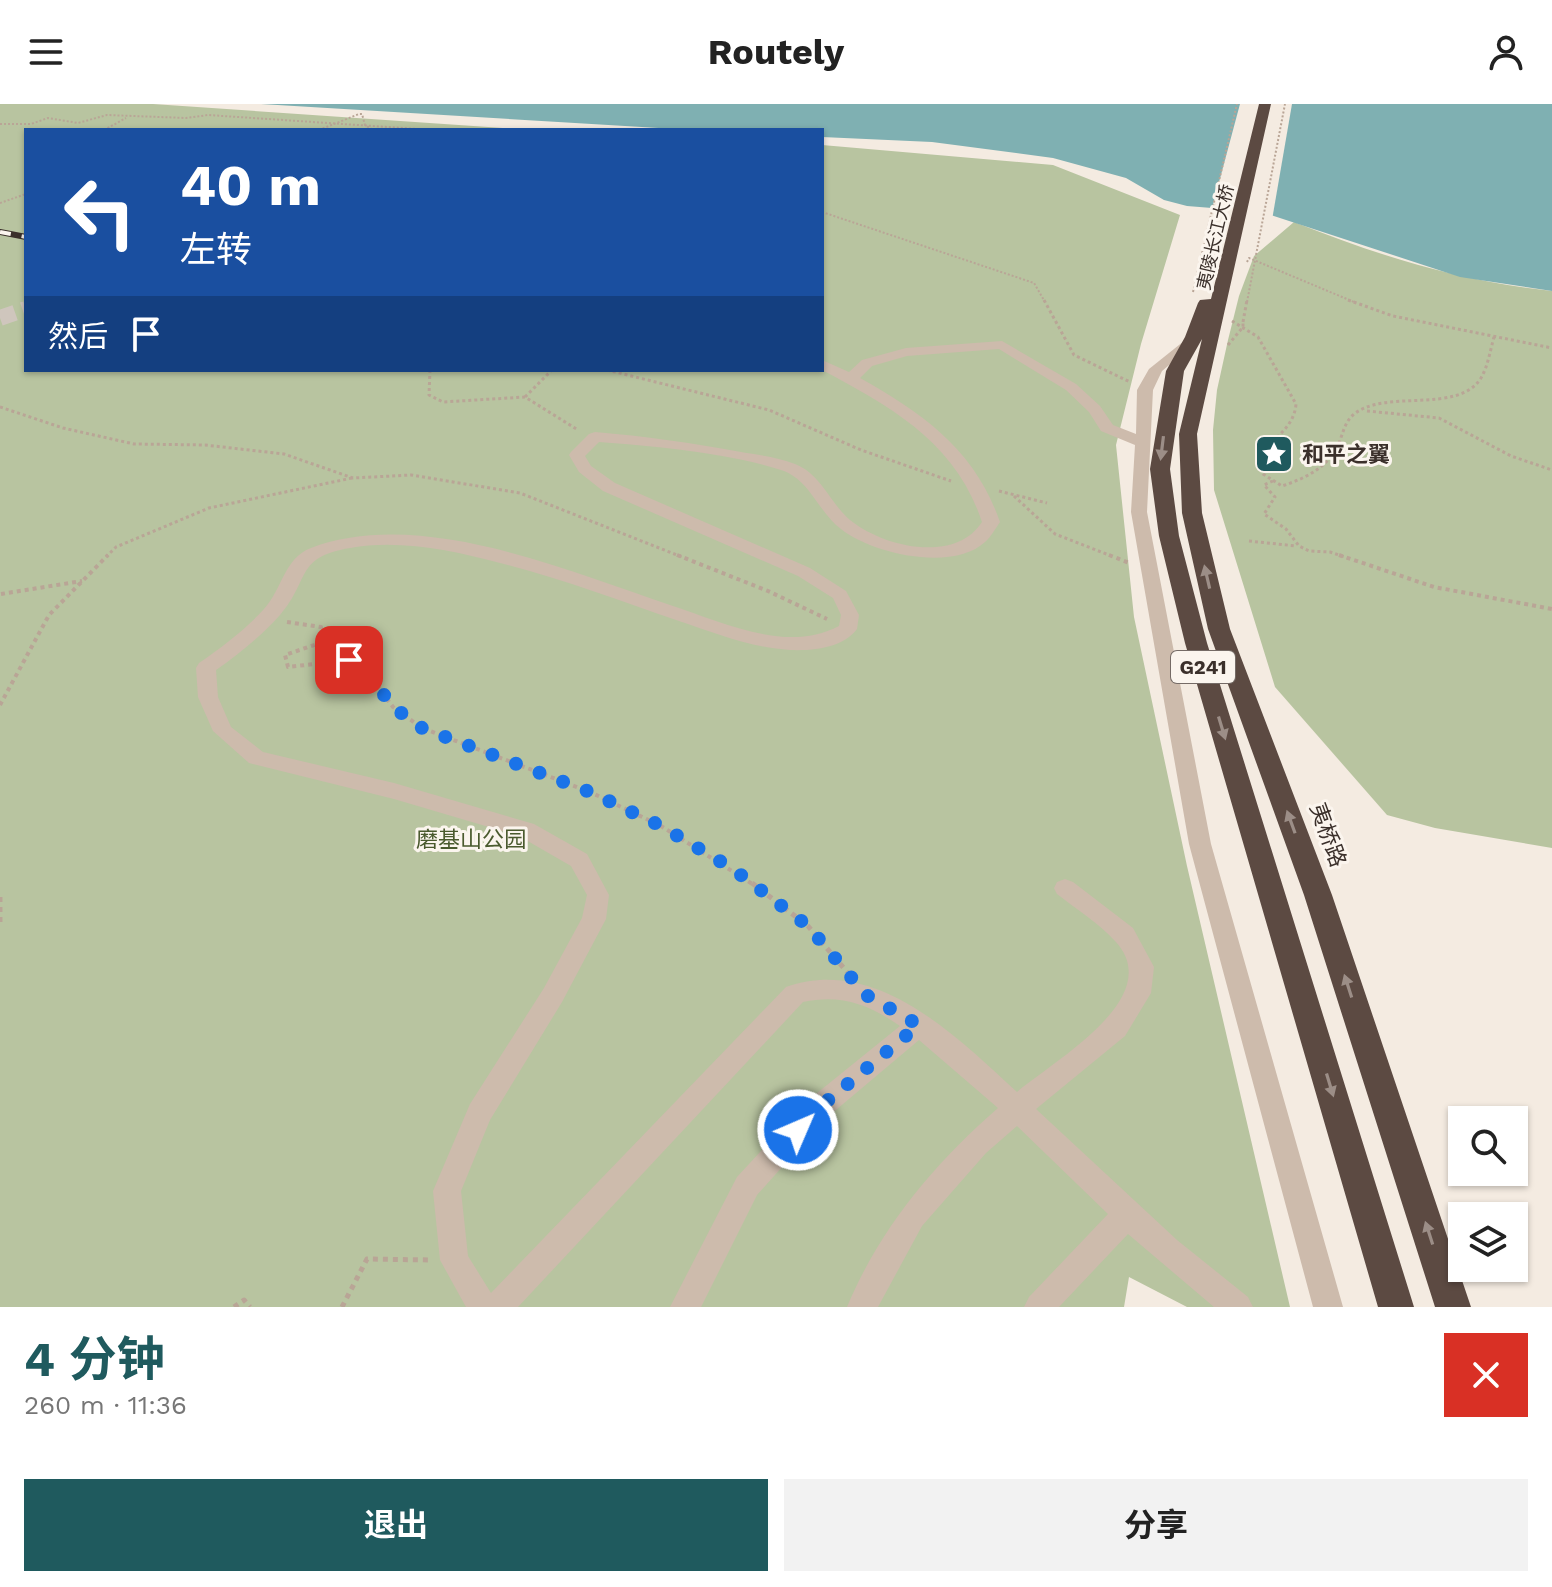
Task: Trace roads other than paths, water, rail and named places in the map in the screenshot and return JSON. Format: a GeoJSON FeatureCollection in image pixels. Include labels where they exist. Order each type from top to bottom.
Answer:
{"type":"FeatureCollection","features":[{"type":"Feature","properties":{"kind":"highway","name":"夷陵长江大桥"},"geometry":{"type":"LineString","coordinates":[[1189,375],[1194,337],[1224,253],[1254,104]]}},
{"type":"Feature","properties":{"kind":"highway","name":"夷陵长江大桥"},"geometry":{"type":"LineString","coordinates":[[1189,375],[1265,104]]}},
{"type":"Feature","properties":{"kind":"highway","name":"G241"},"geometry":{"type":"LineString","coordinates":[[1189,375],[1168,402],[1160,469],[1169,536],[1196,643],[1396,1307]]}},
{"type":"Feature","properties":{"kind":"highway","name":"夷桥路"},"geometry":{"type":"LineString","coordinates":[[1189,375],[1192,513],[1219,629],[1318,895],[1453,1307]]}},
{"type":"Feature","properties":{"kind":"street"},"geometry":{"type":"LineString","coordinates":[[1194,337],[1156,369],[1145,390],[1139,512],[1200,844],[1328,1307]]}},
{"type":"Feature","properties":{"kind":"street"},"geometry":{"type":"LineString","coordinates":[[851,379],[867,363],[906,352],[1002,345],[1071,387],[1095,409],[1107,428],[1143,446]]}},
{"type":"Feature","properties":{"kind":"street"},"geometry":{"type":"LineString","coordinates":[[483,1307],[454,1260],[447,1191],[479,1113],[553,995],[594,919],[598,895],[579,860],[526,830],[394,791],[256,758],[223,731],[208,697],[206,668],[265,620],[282,601],[293,569],[313,553],[344,542],[381,539],[417,541],[506,560],[741,635],[795,643],[822,642],[848,629],[850,615],[840,595],[804,572],[609,487],[585,469],[577,455],[595,437],[642,440],[791,468],[815,485],[828,509],[849,528],[896,549],[934,553],[977,541],[991,522],[987,503],[968,468],[898,407],[824,365]]}},
{"type":"Feature","properties":{"kind":"street"},"geometry":{"type":"LineString","coordinates":[[862,1307],[912,1216],[977,1144],[1116,1028],[1139,993],[1142,967],[1125,935],[1065,888]]}},
{"type":"Feature","properties":{"kind":"street"},"geometry":{"type":"LineString","coordinates":[[498,1307],[795,994],[827,986],[866,995],[919,1025],[1018,1108],[1128,1213],[1238,1307]]}},
{"type":"Feature","properties":{"kind":"street"},"geometry":{"type":"LineString","coordinates":[[685,1307],[747,1186],[815,1111],[919,1025]]}},
{"type":"Feature","properties":{"kind":"street"},"geometry":{"type":"LineString","coordinates":[[1039,1307],[1128,1213]]}},
{"type":"Feature","properties":{"kind":"water"},"geometry":{"type":"Polygon","coordinates":[[[261,104],[1552,104],[1552,291],[1460,277],[1262,212],[1187,206],[1164,200],[1126,178],[1053,158],[932,142],[824,137],[824,128],[659,128],[261,104]]]}},
{"type":"Feature","properties":{"kind":"tunnel"},"geometry":{"type":"LineString","coordinates":[[0,318],[24,310]]}},
{"type":"Feature","properties":{"kind":"railway"},"geometry":{"type":"LineString","coordinates":[[0,232],[24,237]]}},
{"type":"Feature","properties":{"kind":"place","name":"和平之翼"},"geometry":{"type":"Point","coordinates":[1274,454]}},
{"type":"Feature","properties":{"kind":"park label","name":"磨基山公园"},"geometry":{"type":"Point","coordinates":[471,839]}}]}
